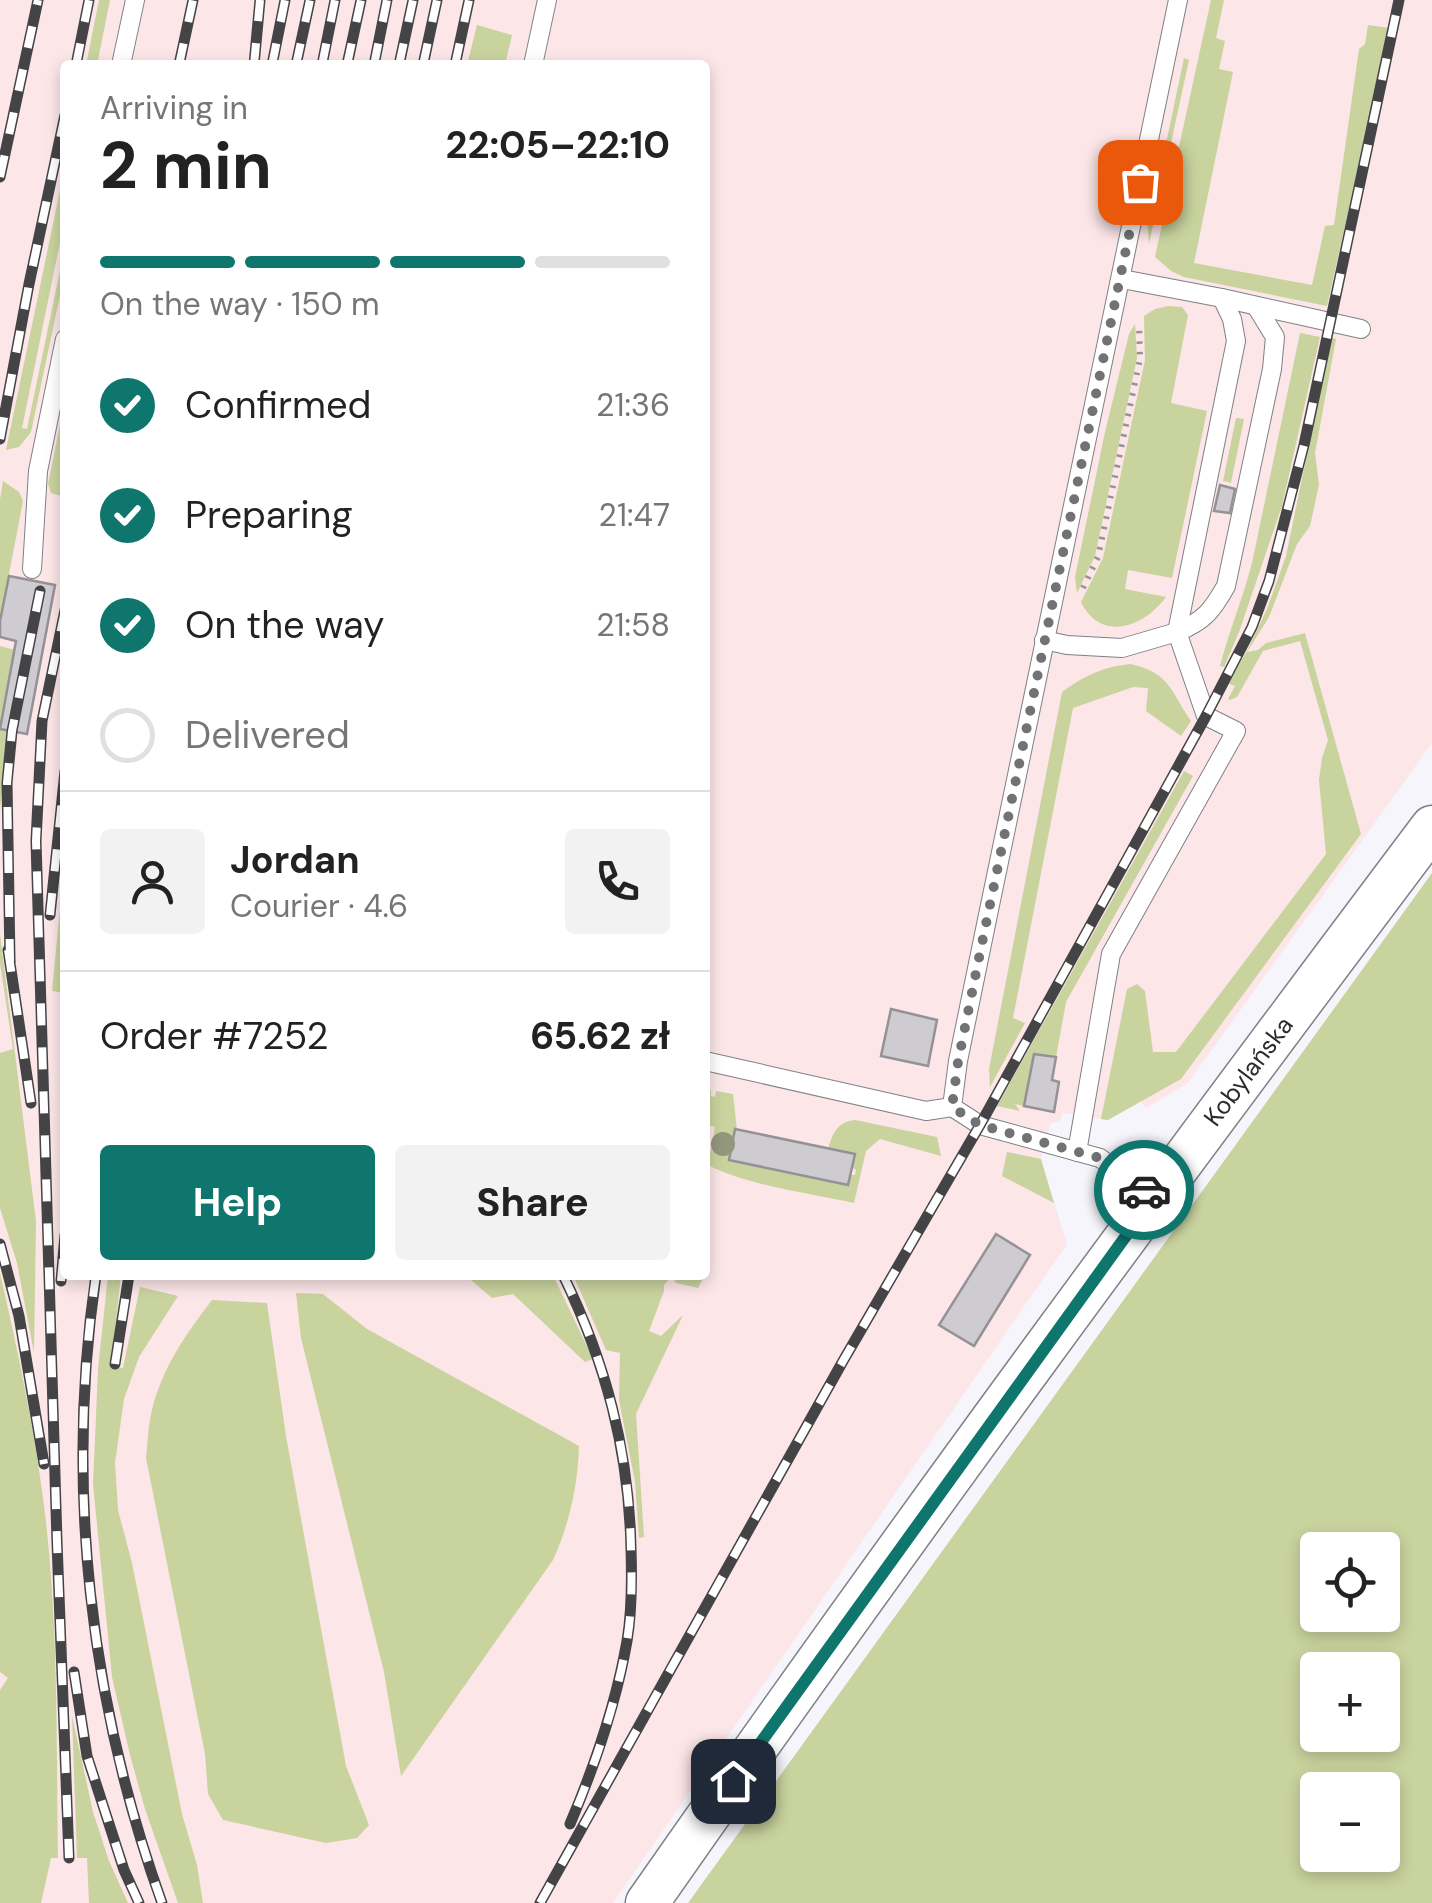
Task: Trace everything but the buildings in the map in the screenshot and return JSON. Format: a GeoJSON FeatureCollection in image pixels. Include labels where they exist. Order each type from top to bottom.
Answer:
{"type":"FeatureCollection","features":[{"type":"Feature","properties":{"kind":"street","name":"Kobylańska"},"geometry":{"type":"LineString","coordinates":[[648,1903],[1154,1197],[1432,827]]}},
{"type":"Feature","properties":{"kind":"lane"},"geometry":{"type":"LineString","coordinates":[[122,60],[135,0]]}},
{"type":"Feature","properties":{"kind":"lane"},"geometry":{"type":"LineString","coordinates":[[535,60],[547,0]]}},
{"type":"Feature","properties":{"kind":"lane"},"geometry":{"type":"LineString","coordinates":[[952,1107],[1044,640],[1178,0]]}},
{"type":"Feature","properties":{"kind":"lane"},"geometry":{"type":"LineString","coordinates":[[1122,279],[1361,328]]}},
{"type":"Feature","properties":{"kind":"lane"},"geometry":{"type":"LineString","coordinates":[[1077,1152],[1111,954],[1236,732],[1206,716],[1177,632],[1236,341],[1232,319],[1222,298]]}},
{"type":"Feature","properties":{"kind":"lane"},"geometry":{"type":"LineString","coordinates":[[1044,640],[1122,648],[1198,623],[1215,606],[1226,586],[1272,369],[1276,337],[1256,306]]}},
{"type":"Feature","properties":{"kind":"lane"},"geometry":{"type":"LineString","coordinates":[[32,569],[38,471],[60,363]]}},
{"type":"Feature","properties":{"kind":"lane"},"geometry":{"type":"LineString","coordinates":[[710,1062],[926,1111],[952,1107],[980,1125],[1100,1158],[1154,1197]]}},
{"type":"Feature","properties":{"kind":"path"},"geometry":{"type":"LineString","coordinates":[[1078,598],[1098,557],[1140,359],[1139,320]]}},
{"type":"Feature","properties":{"kind":"shaded area"},"geometry":{"type":"Polygon","coordinates":[[[0,0],[1432,0],[1432,743],[1188,1083],[1146,1108],[1140,1101],[1108,1120],[1063,1113],[1060,1121],[1050,1124],[1041,1160],[1067,1244],[613,1903],[0,1903],[0,0]]]}},
{"type":"Feature","properties":{"kind":"green space"},"geometry":{"type":"Polygon","coordinates":[[[99,0],[110,0],[98,60],[87,60],[99,0]]]}},
{"type":"Feature","properties":{"kind":"green space"},"geometry":{"type":"Polygon","coordinates":[[[1211,0],[1224,0],[1216,38],[1225,41],[1219,69],[1233,72],[1194,263],[1312,285],[1325,226],[1334,225],[1359,49],[1365,44],[1368,25],[1389,28],[1327,306],[1184,277],[1155,257],[1211,0]]]}},
{"type":"Feature","properties":{"kind":"green space"},"geometry":{"type":"Polygon","coordinates":[[[477,25],[512,35],[506,60],[468,60],[477,25]]]}},
{"type":"Feature","properties":{"kind":"green space"},"geometry":{"type":"Polygon","coordinates":[[[1184,58],[1189,60],[1149,244],[1147,218],[1184,58]]]}},
{"type":"Feature","properties":{"kind":"green space"},"geometry":{"type":"Polygon","coordinates":[[[60,190],[60,242],[22,428],[27,429],[60,271],[60,296],[31,432],[19,447],[6,450],[60,190]]]}},
{"type":"Feature","properties":{"kind":"green space"},"geometry":{"type":"Polygon","coordinates":[[[1168,306],[1182,307],[1188,315],[1171,403],[1207,411],[1172,578],[1128,570],[1125,589],[1166,597],[1135,623],[1111,626],[1089,615],[1081,602],[1103,558],[1145,360],[1144,316],[1168,306]]]}},
{"type":"Feature","properties":{"kind":"green space"},"geometry":{"type":"Polygon","coordinates":[[[1135,324],[1137,358],[1095,556],[1077,593],[1075,577],[1105,432],[1129,334],[1135,324]]]}},
{"type":"Feature","properties":{"kind":"green space"},"geometry":{"type":"Polygon","coordinates":[[[1300,333],[1320,337],[1282,506],[1224,667],[1220,666],[1252,563],[1300,333]]]}},
{"type":"Feature","properties":{"kind":"green space"},"geometry":{"type":"Polygon","coordinates":[[[1331,338],[1336,339],[1315,453],[1319,485],[1310,526],[1297,544],[1269,617],[1247,652],[1305,633],[1361,834],[1181,1079],[1108,1120],[1101,1119],[1127,989],[1137,984],[1145,991],[1153,1052],[1176,1052],[1326,854],[1319,780],[1328,740],[1300,641],[1263,651],[1237,697],[1230,700],[1235,686],[1227,683],[1267,609],[1286,556],[1331,338]]]}},
{"type":"Feature","properties":{"kind":"green space"},"geometry":{"type":"Polygon","coordinates":[[[1236,418],[1244,419],[1231,483],[1223,481],[1236,418]]]}},
{"type":"Feature","properties":{"kind":"green space"},"geometry":{"type":"Polygon","coordinates":[[[60,425],[60,496],[51,493],[48,484],[60,425]]]}},
{"type":"Feature","properties":{"kind":"green space"},"geometry":{"type":"Polygon","coordinates":[[[3,481],[19,492],[23,501],[0,621],[0,499],[3,481]]]}},
{"type":"Feature","properties":{"kind":"green space"},"geometry":{"type":"Polygon","coordinates":[[[0,646],[15,650],[1,728],[9,731],[0,809],[0,646]]]}},
{"type":"Feature","properties":{"kind":"green space"},"geometry":{"type":"Polygon","coordinates":[[[1130,664],[1162,678],[1191,721],[1181,736],[1146,711],[1148,688],[1133,687],[1073,708],[1013,1018],[1025,1023],[990,1087],[989,1069],[1062,692],[1094,673],[1130,664]]]}},
{"type":"Feature","properties":{"kind":"green space"},"geometry":{"type":"Polygon","coordinates":[[[1184,771],[1193,776],[1066,1002],[1056,1057],[1034,1054],[1024,1106],[1015,1104],[1020,1111],[997,1106],[1184,771]]]}},
{"type":"Feature","properties":{"kind":"green space"},"geometry":{"type":"Polygon","coordinates":[[[1432,873],[1432,1903],[688,1903],[1432,873]]]}},
{"type":"Feature","properties":{"kind":"green space"},"geometry":{"type":"Polygon","coordinates":[[[60,909],[60,992],[52,991],[60,909]]]}},
{"type":"Feature","properties":{"kind":"green space"},"geometry":{"type":"Polygon","coordinates":[[[0,934],[36,1221],[34,1353],[17,1263],[0,1208],[0,1053],[13,1049],[0,963],[0,934]]]}},
{"type":"Feature","properties":{"kind":"green space"},"geometry":{"type":"Polygon","coordinates":[[[710,1090],[715,1097],[716,1091],[733,1094],[737,1130],[729,1160],[847,1185],[856,1170],[828,1149],[844,1123],[855,1120],[937,1137],[941,1156],[880,1139],[866,1151],[854,1203],[740,1178],[710,1166],[715,1127],[710,1126],[710,1090]]]}},
{"type":"Feature","properties":{"kind":"green space"},"geometry":{"type":"Polygon","coordinates":[[[1007,1152],[1041,1159],[1054,1203],[1002,1176],[1007,1152]]]}},
{"type":"Feature","properties":{"kind":"green space"},"geometry":{"type":"Polygon","coordinates":[[[0,1273],[34,1441],[52,1588],[58,1858],[51,1858],[41,1903],[0,1903],[0,1690],[8,1678],[0,1672],[0,1273]]]}},
{"type":"Feature","properties":{"kind":"green space"},"geometry":{"type":"Polygon","coordinates":[[[107,1280],[120,1280],[111,1367],[123,1368],[140,1287],[178,1296],[139,1357],[124,1399],[115,1463],[118,1510],[203,1903],[178,1903],[145,1809],[112,1677],[93,1484],[98,1369],[107,1280]]]}},
{"type":"Feature","properties":{"kind":"green space"},"geometry":{"type":"Polygon","coordinates":[[[471,1280],[555,1280],[593,1359],[585,1362],[513,1294],[492,1298],[471,1280]]]}},
{"type":"Feature","properties":{"kind":"green space"},"geometry":{"type":"Polygon","coordinates":[[[575,1280],[668,1280],[649,1331],[661,1336],[683,1315],[636,1414],[644,1537],[639,1538],[635,1482],[619,1400],[620,1353],[606,1350],[575,1280]]]}},
{"type":"Feature","properties":{"kind":"green space"},"geometry":{"type":"Polygon","coordinates":[[[674,1280],[702,1280],[698,1288],[674,1280]]]}},
{"type":"Feature","properties":{"kind":"green space"},"geometry":{"type":"Polygon","coordinates":[[[296,1293],[323,1294],[367,1329],[579,1446],[572,1504],[553,1560],[401,1776],[384,1672],[301,1338],[296,1293]]]}},
{"type":"Feature","properties":{"kind":"green space"},"geometry":{"type":"Polygon","coordinates":[[[212,1300],[267,1303],[286,1436],[346,1766],[369,1825],[357,1838],[326,1843],[223,1820],[208,1794],[205,1754],[146,1458],[151,1416],[162,1380],[184,1339],[212,1300]]]}},
{"type":"Feature","properties":{"kind":"green space"},"geometry":{"type":"Polygon","coordinates":[[[72,1716],[93,1812],[128,1903],[89,1903],[87,1858],[77,1858],[72,1716]]]}},
{"type":"Feature","properties":{"kind":"railway"},"geometry":{"type":"LineString","coordinates":[[0,177],[38,0]]}},
{"type":"Feature","properties":{"kind":"railway"},"geometry":{"type":"LineString","coordinates":[[77,60],[89,0]]}},
{"type":"Feature","properties":{"kind":"railway"},"geometry":{"type":"LineString","coordinates":[[180,60],[193,0]]}},
{"type":"Feature","properties":{"kind":"railway"},"geometry":{"type":"LineString","coordinates":[[254,60],[260,0]]}},
{"type":"Feature","properties":{"kind":"railway"},"geometry":{"type":"LineString","coordinates":[[273,60],[285,0]]}},
{"type":"Feature","properties":{"kind":"railway"},"geometry":{"type":"LineString","coordinates":[[297,60],[310,0]]}},
{"type":"Feature","properties":{"kind":"railway"},"geometry":{"type":"LineString","coordinates":[[323,60],[335,0]]}},
{"type":"Feature","properties":{"kind":"railway"},"geometry":{"type":"LineString","coordinates":[[348,60],[361,0]]}},
{"type":"Feature","properties":{"kind":"railway"},"geometry":{"type":"LineString","coordinates":[[375,60],[387,0]]}},
{"type":"Feature","properties":{"kind":"railway"},"geometry":{"type":"LineString","coordinates":[[400,60],[413,0]]}},
{"type":"Feature","properties":{"kind":"railway"},"geometry":{"type":"LineString","coordinates":[[424,60],[437,0]]}},
{"type":"Feature","properties":{"kind":"railway"},"geometry":{"type":"LineString","coordinates":[[456,60],[469,0]]}},
{"type":"Feature","properties":{"kind":"railway"},"geometry":{"type":"LineString","coordinates":[[540,1903],[843,1361],[980,1125],[1252,627],[1269,581],[1304,445],[1399,0]]}},
{"type":"Feature","properties":{"kind":"railway"},"geometry":{"type":"LineString","coordinates":[[0,439],[60,138]]}},
{"type":"Feature","properties":{"kind":"railway"},"geometry":{"type":"LineString","coordinates":[[10,961],[7,783],[12,731],[40,591]]}},
{"type":"Feature","properties":{"kind":"railway"},"geometry":{"type":"LineString","coordinates":[[60,634],[42,721],[36,841],[69,1858]]}},
{"type":"Feature","properties":{"kind":"railway"},"geometry":{"type":"LineString","coordinates":[[50,915],[60,819]]}},
{"type":"Feature","properties":{"kind":"railway"},"geometry":{"type":"LineString","coordinates":[[8,950],[31,1103]]}},
{"type":"Feature","properties":{"kind":"railway"},"geometry":{"type":"LineString","coordinates":[[0,1244],[19,1316],[44,1464]]}},
{"type":"Feature","properties":{"kind":"railway"},"geometry":{"type":"LineString","coordinates":[[95,1280],[83,1434],[90,1593],[117,1750],[162,1903]]}},
{"type":"Feature","properties":{"kind":"railway"},"geometry":{"type":"LineString","coordinates":[[115,1364],[128,1280]]}},
{"type":"Feature","properties":{"kind":"railway"},"geometry":{"type":"LineString","coordinates":[[565,1280],[603,1375],[620,1442],[632,1572],[629,1630],[617,1688],[570,1824]]}},
{"type":"Feature","properties":{"kind":"railway"},"geometry":{"type":"LineString","coordinates":[[74,1672],[87,1756],[124,1870],[139,1903]]}},
{"type":"Feature","properties":{"kind":"way so far"},"geometry":{"type":"LineString","coordinates":[[1140,182],[981,948],[952,1107],[980,1125],[1100,1158],[1144,1190]]}},
{"type":"Feature","properties":{"kind":"route"},"geometry":{"type":"LineString","coordinates":[[733,1781],[1154,1197],[1144,1190]]}}]}
